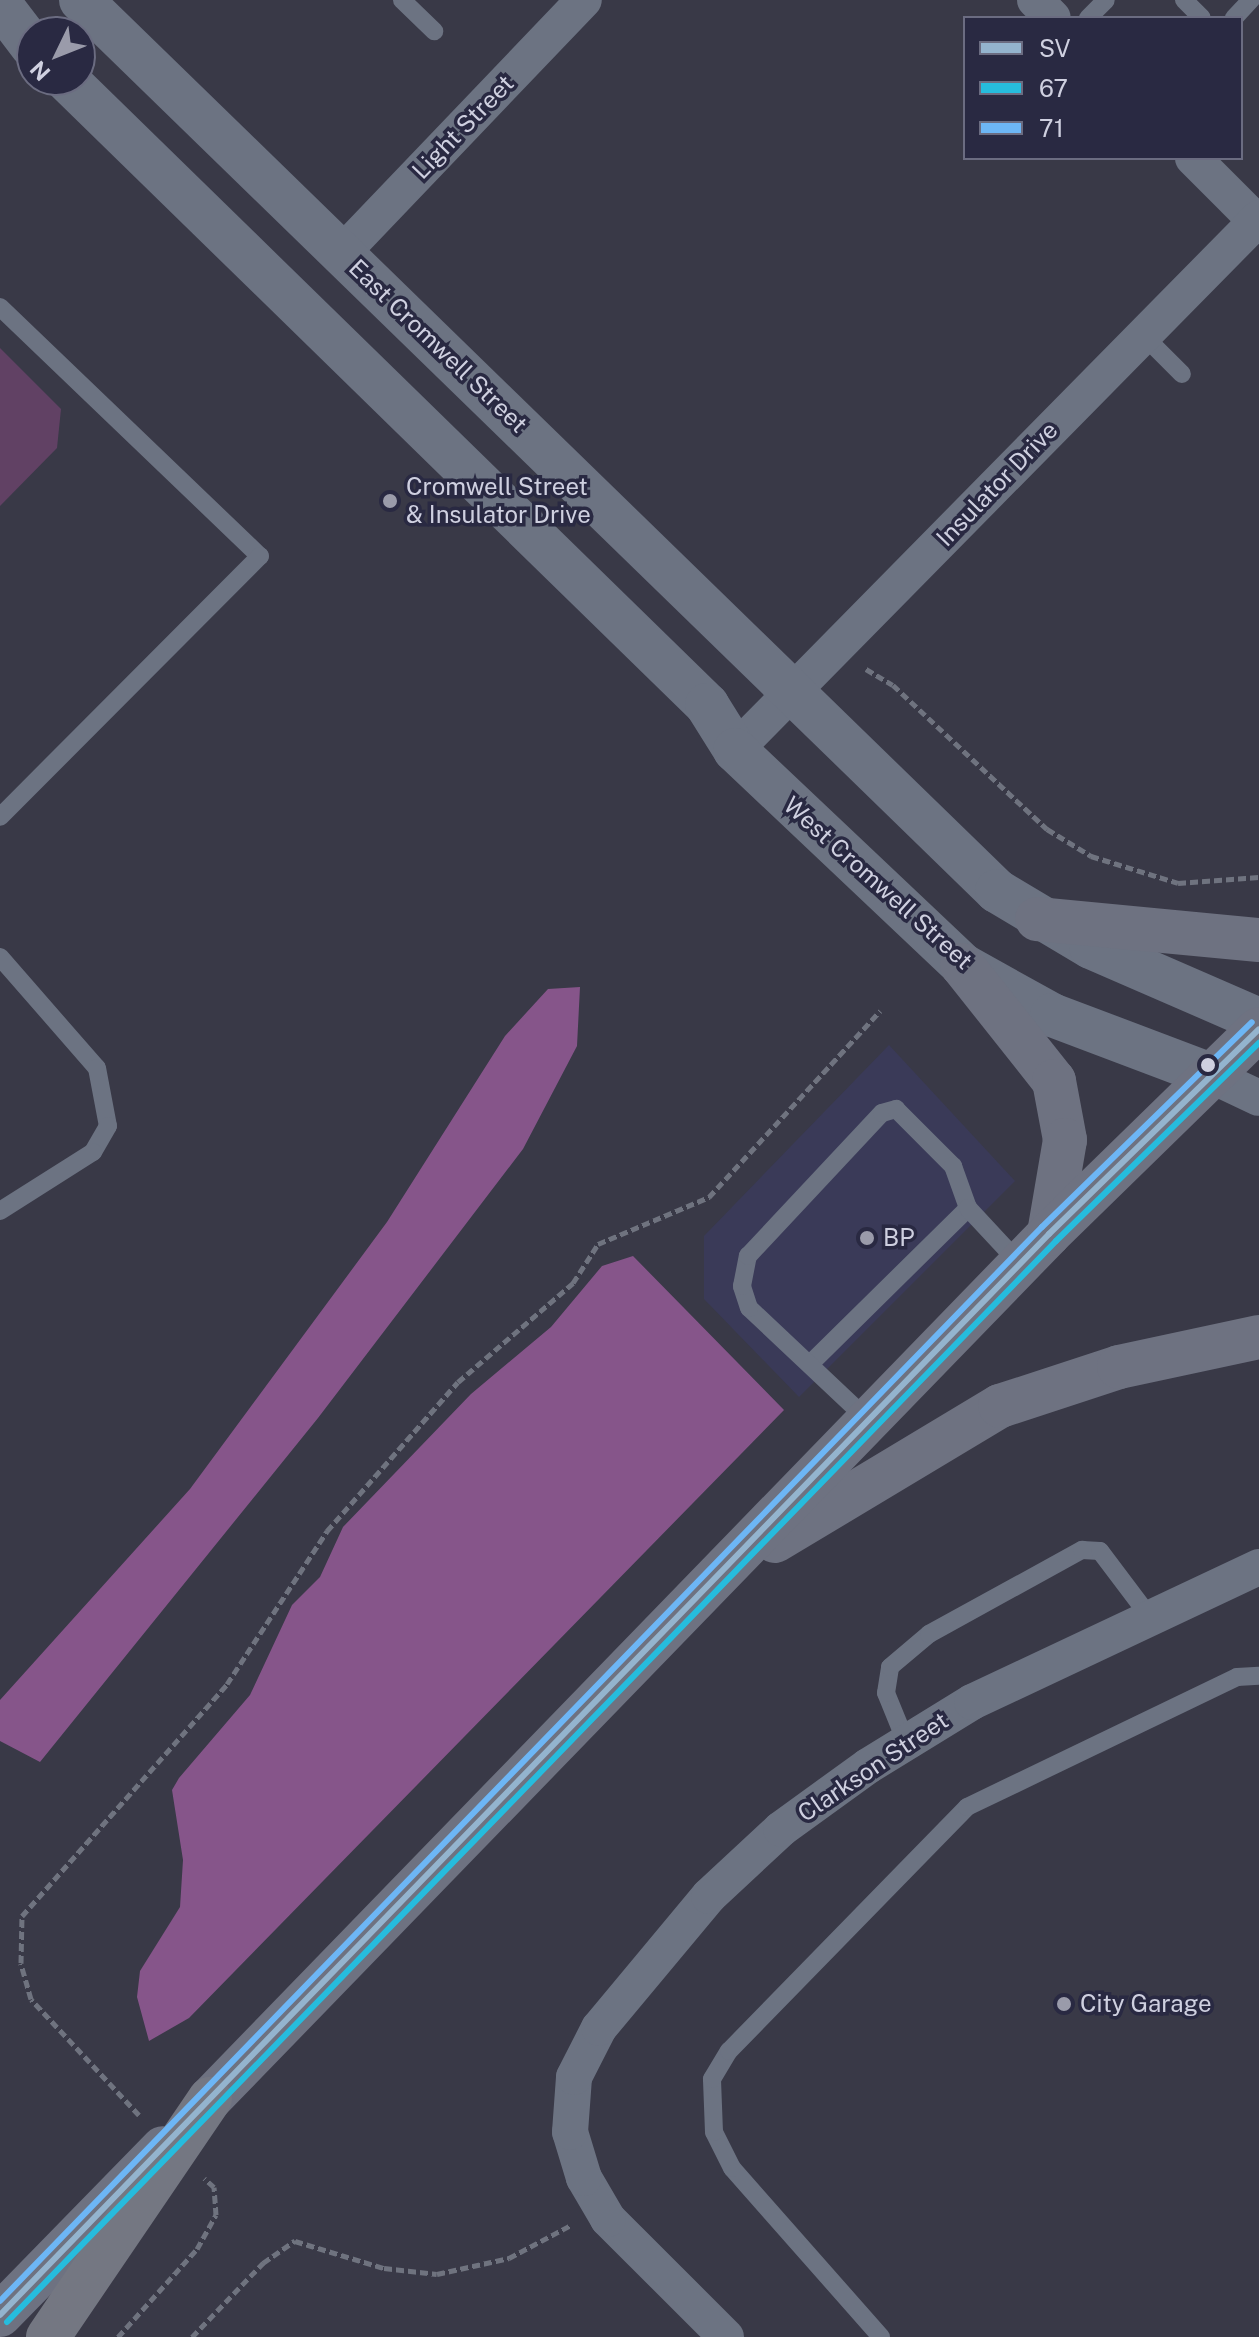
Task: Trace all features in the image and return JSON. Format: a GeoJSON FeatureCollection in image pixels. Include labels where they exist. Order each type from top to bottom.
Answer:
{"type":"FeatureCollection","features":[{"type":"Feature","properties":{"kind":"highway"},"geometry":{"type":"LineString","coordinates":[[48,2337],[210,2099]]}},
{"type":"Feature","properties":{"kind":"main road"},"geometry":{"type":"LineString","coordinates":[[1037,919],[1259,940]]}},
{"type":"Feature","properties":{"kind":"main road"},"geometry":{"type":"LineString","coordinates":[[962,965],[1054,1081],[1065,1140],[1035,1249]]}},
{"type":"Feature","properties":{"kind":"main road"},"geometry":{"type":"LineString","coordinates":[[0,2315],[1035,1249],[1208,1074],[1259,1029]]}},
{"type":"Feature","properties":{"kind":"main road"},"geometry":{"type":"LineString","coordinates":[[697,1595],[977,1416],[1090,1375],[1259,1337]]}},
{"type":"Feature","properties":{"kind":"street","name":"East Cromwell Street"},"geometry":{"type":"LineString","coordinates":[[81,0],[793,693]]}},
{"type":"Feature","properties":{"kind":"street","name":"Light Street"},"geometry":{"type":"LineString","coordinates":[[342,253],[584,0]]}},
{"type":"Feature","properties":{"kind":"street"},"geometry":{"type":"LineString","coordinates":[[1035,0],[1051,16]]}},
{"type":"Feature","properties":{"kind":"street"},"geometry":{"type":"LineString","coordinates":[[0,4],[16,25]]}},
{"type":"Feature","properties":{"kind":"street"},"geometry":{"type":"LineString","coordinates":[[83,96],[707,705],[735,750]]}},
{"type":"Feature","properties":{"kind":"street"},"geometry":{"type":"LineString","coordinates":[[1195,160],[1258,219]]}},
{"type":"Feature","properties":{"kind":"street","name":"Insulator Drive"},"geometry":{"type":"LineString","coordinates":[[735,750],[1258,219]]}},
{"type":"Feature","properties":{"kind":"street"},"geometry":{"type":"LineString","coordinates":[[793,693],[932,832],[1037,919],[1259,1020]]}},
{"type":"Feature","properties":{"kind":"street","name":"West Cromwell Street"},"geometry":{"type":"LineString","coordinates":[[735,750],[962,965],[1052,1015],[1208,1074]]}},
{"type":"Feature","properties":{"kind":"street"},"geometry":{"type":"LineString","coordinates":[[1208,1074],[1259,1098]]}},
{"type":"Feature","properties":{"kind":"street","name":"Clarkson Street"},"geometry":{"type":"LineString","coordinates":[[598,2206],[570,2132],[574,2077],[599,2028],[709,1896],[781,1829],[906,1742],[1149,1616],[1259,1567]]}},
{"type":"Feature","properties":{"kind":"street"},"geometry":{"type":"LineString","coordinates":[[598,2206],[726,2337]]}},
{"type":"Feature","properties":{"kind":"lane"},"geometry":{"type":"LineString","coordinates":[[402,0],[434,31]]}},
{"type":"Feature","properties":{"kind":"lane"},"geometry":{"type":"LineString","coordinates":[[1090,16],[1106,0]]}},
{"type":"Feature","properties":{"kind":"lane"},"geometry":{"type":"LineString","coordinates":[[1184,0],[1200,16]]}},
{"type":"Feature","properties":{"kind":"lane"},"geometry":{"type":"LineString","coordinates":[[1236,16],[1251,0]]}},
{"type":"Feature","properties":{"kind":"lane"},"geometry":{"type":"LineString","coordinates":[[0,307],[260,556],[0,817]]}},
{"type":"Feature","properties":{"kind":"lane"},"geometry":{"type":"LineString","coordinates":[[1143,335],[1182,374]]}},
{"type":"Feature","properties":{"kind":"lane"},"geometry":{"type":"LineString","coordinates":[[0,957],[97,1068],[108,1126],[93,1152],[0,1211]]}},
{"type":"Feature","properties":{"kind":"lane"},"geometry":{"type":"LineString","coordinates":[[868,1420],[811,1363],[749,1308],[742,1286],[748,1256],[882,1113],[896,1109],[953,1166],[968,1208],[1035,1249]]}},
{"type":"Feature","properties":{"kind":"lane"},"geometry":{"type":"LineString","coordinates":[[811,1363],[968,1208]]}},
{"type":"Feature","properties":{"kind":"lane"},"geometry":{"type":"LineString","coordinates":[[906,1742],[886,1693],[890,1667],[929,1634],[1082,1550],[1100,1551],[1149,1616]]}},
{"type":"Feature","properties":{"kind":"lane"},"geometry":{"type":"LineString","coordinates":[[881,2337],[732,2168],[714,2132],[712,2079],[729,2051],[967,1807],[1237,1677],[1259,1676]]}},
{"type":"Feature","properties":{"kind":"path"},"geometry":{"type":"LineString","coordinates":[[864,668],[884,676],[1047,829],[1091,856],[1178,883],[1259,877]]}},
{"type":"Feature","properties":{"kind":"path"},"geometry":{"type":"LineString","coordinates":[[150,2125],[31,1999],[21,1963],[22,1916],[227,1684],[327,1531],[458,1382],[573,1283],[598,1244],[709,1197],[880,1011]]}},
{"type":"Feature","properties":{"kind":"path"},"geometry":{"type":"LineString","coordinates":[[118,2337],[197,2249],[216,2215],[214,2187],[193,2167]]}},
{"type":"Feature","properties":{"kind":"path"},"geometry":{"type":"LineString","coordinates":[[192,2337],[263,2263],[295,2241],[411,2273],[467,2271],[537,2245],[598,2206]]}},
{"type":"Feature","properties":{"kind":"shaded area"},"geometry":{"type":"Polygon","coordinates":[[[0,348],[61,409],[57,448],[0,506],[0,348]]]}},
{"type":"Feature","properties":{"kind":"shaded area"},"geometry":{"type":"Polygon","coordinates":[[[580,987],[577,1046],[523,1149],[318,1418],[40,1762],[0,1741],[0,1700],[190,1489],[387,1222],[505,1036],[548,989],[580,987]]]}},
{"type":"Feature","properties":{"kind":"shaded area"},"geometry":{"type":"Polygon","coordinates":[[[889,1045],[1015,1181],[799,1397],[704,1299],[704,1236],[889,1045]]]}},
{"type":"Feature","properties":{"kind":"shaded area"},"geometry":{"type":"Polygon","coordinates":[[[633,1256],[784,1410],[189,2018],[149,2041],[137,1997],[140,1971],[180,1907],[183,1860],[172,1790],[179,1778],[250,1695],[292,1605],[320,1577],[343,1527],[471,1394],[551,1327],[602,1266],[633,1256]]]}},
{"type":"Feature","properties":{"kind":"transit line","name":"71"},"geometry":{"type":"LineString","coordinates":[[0,2301],[1042,1227],[1252,1022]]}},
{"type":"Feature","properties":{"kind":"transit line","name":"SV"},"geometry":{"type":"LineString","coordinates":[[0,2315],[1049,1234],[1259,1029]]}},
{"type":"Feature","properties":{"kind":"transit line","name":"67"},"geometry":{"type":"LineString","coordinates":[[7,2322],[1056,1241],[1259,1043]]}},
{"type":"Feature","properties":{"kind":"place","name":"Cromwell Street & Insulator Drive"},"geometry":{"type":"Point","coordinates":[390,501]}},
{"type":"Feature","properties":{"kind":"place","name":"BP"},"geometry":{"type":"Point","coordinates":[867,1238]}},
{"type":"Feature","properties":{"kind":"place","name":"City Garage"},"geometry":{"type":"Point","coordinates":[1064,2004]}}]}
